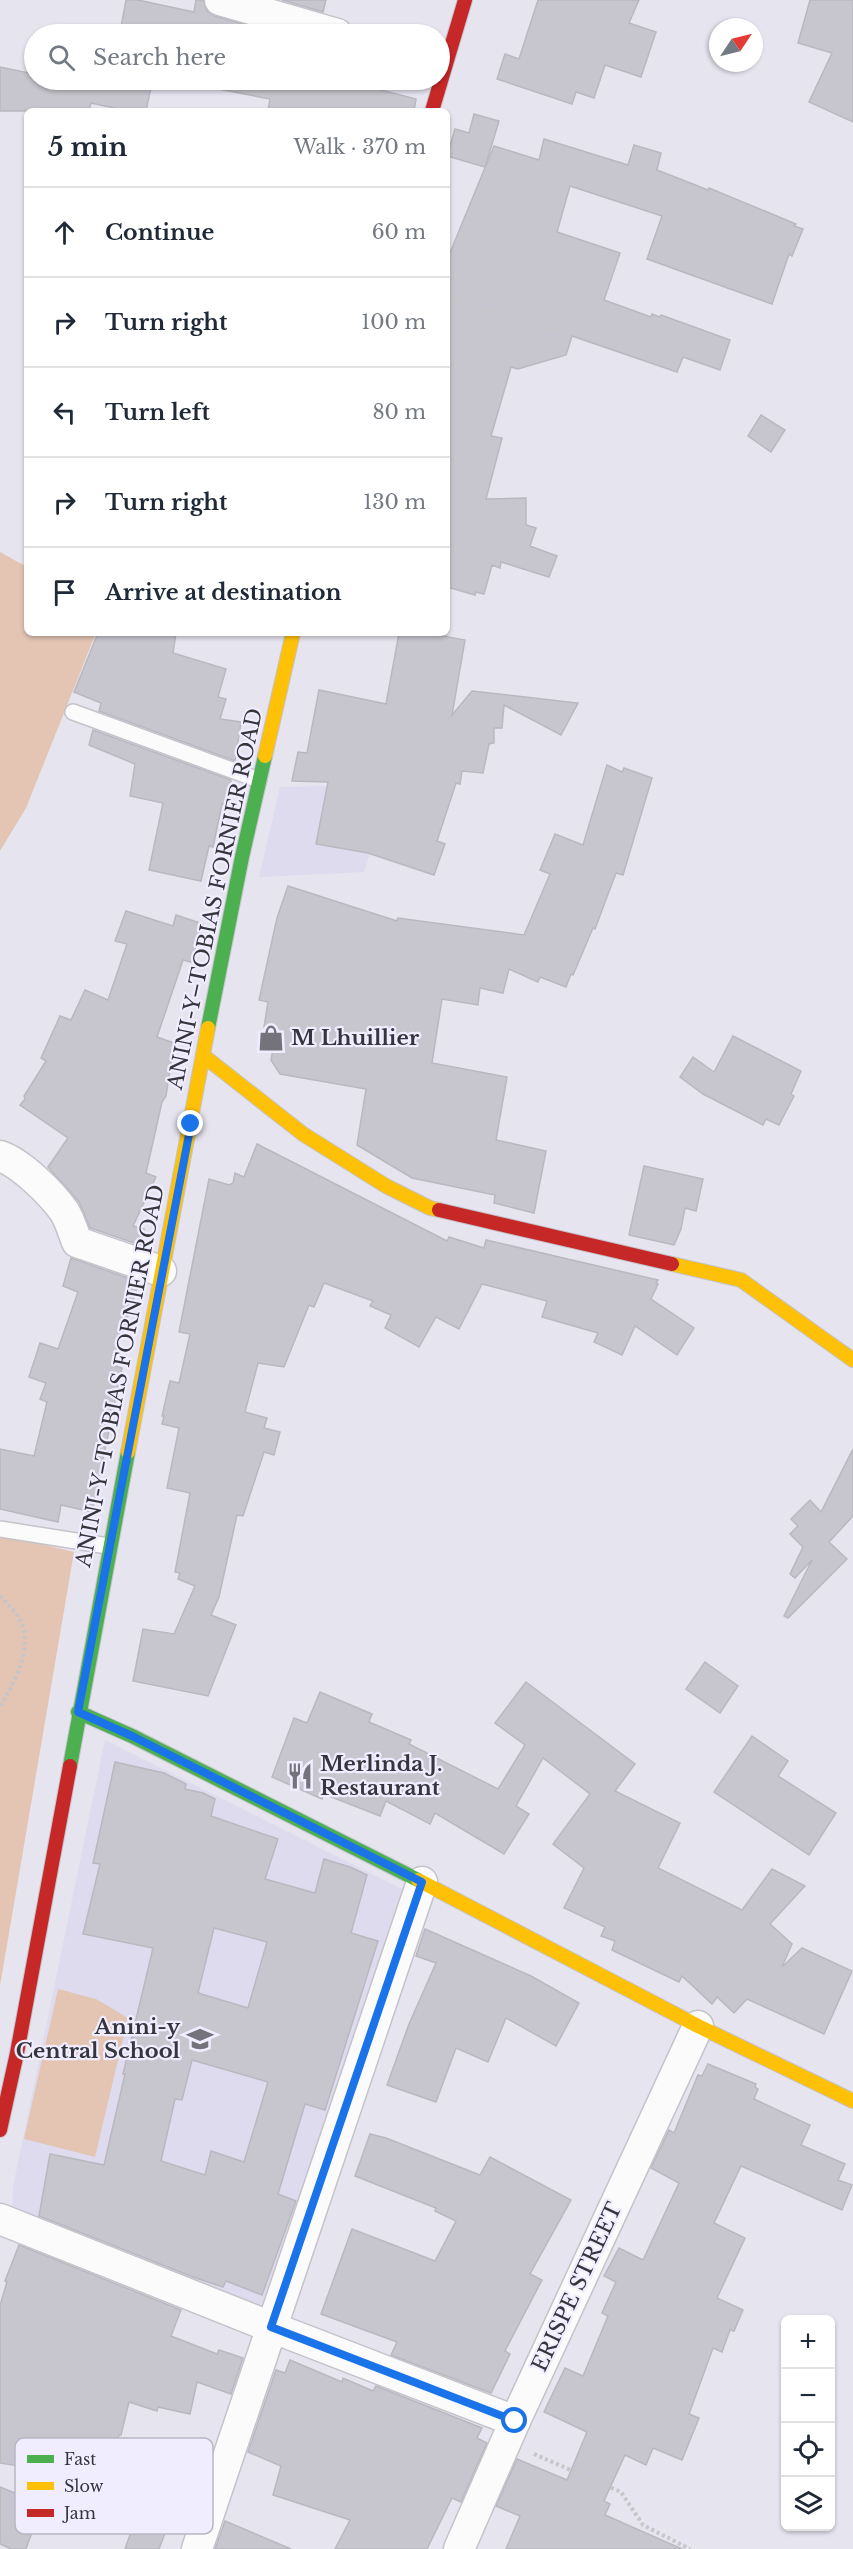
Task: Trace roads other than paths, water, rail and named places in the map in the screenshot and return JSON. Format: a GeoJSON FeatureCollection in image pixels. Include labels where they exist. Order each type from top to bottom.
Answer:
{"type":"FeatureCollection","features":[{"type":"Feature","properties":{"kind":"main road"},"geometry":{"type":"LineString","coordinates":[[450,43],[465,0]]}},
{"type":"Feature","properties":{"kind":"main road"},"geometry":{"type":"LineString","coordinates":[[433,108],[437,90]]}},
{"type":"Feature","properties":{"kind":"main road","name":"ANINI-Y–TOBIAS FORNIER ROAD"},"geometry":{"type":"LineString","coordinates":[[0,2130],[17,2053],[108,1546],[161,1271],[259,780],[292,636]]}},
{"type":"Feature","properties":{"kind":"main road"},"geometry":{"type":"LineString","coordinates":[[205,1057],[303,1134],[386,1186],[430,1208],[741,1280],[853,1359]]}},
{"type":"Feature","properties":{"kind":"main road"},"geometry":{"type":"LineString","coordinates":[[78,1712],[132,1736],[422,1882],[698,2026],[853,2101]]}},
{"type":"Feature","properties":{"kind":"main road"},"geometry":{"type":"LineString","coordinates":[[0,2049],[17,2053]]}},
{"type":"Feature","properties":{"kind":"street"},"geometry":{"type":"LineString","coordinates":[[220,0],[303,24]]}},
{"type":"Feature","properties":{"kind":"street"},"geometry":{"type":"LineString","coordinates":[[0,1156],[10,1160],[31,1177],[65,1212],[77,1242],[161,1271]]}},
{"type":"Feature","properties":{"kind":"street"},"geometry":{"type":"LineString","coordinates":[[213,2501],[422,1882]]}},
{"type":"Feature","properties":{"kind":"street","name":"ERISPE STREET"},"geometry":{"type":"LineString","coordinates":[[459,2549],[698,2026]]}},
{"type":"Feature","properties":{"kind":"street"},"geometry":{"type":"LineString","coordinates":[[0,2219],[271,2327],[511,2432]]}},
{"type":"Feature","properties":{"kind":"street"},"geometry":{"type":"LineString","coordinates":[[197,2549],[202,2534]]}},
{"type":"Feature","properties":{"kind":"lane"},"geometry":{"type":"LineString","coordinates":[[73,712],[259,780]]}},
{"type":"Feature","properties":{"kind":"lane"},"geometry":{"type":"LineString","coordinates":[[0,1529],[108,1546]]}},
{"type":"Feature","properties":{"kind":"place","name":"M Lhuillier"},"geometry":{"type":"Point","coordinates":[271,1038]}},
{"type":"Feature","properties":{"kind":"place","name":"Merlinda J. Restaurant"},"geometry":{"type":"Point","coordinates":[300,1776]}},
{"type":"Feature","properties":{"kind":"place","name":"Anini-y Central School"},"geometry":{"type":"Point","coordinates":[200,2039]}}]}
